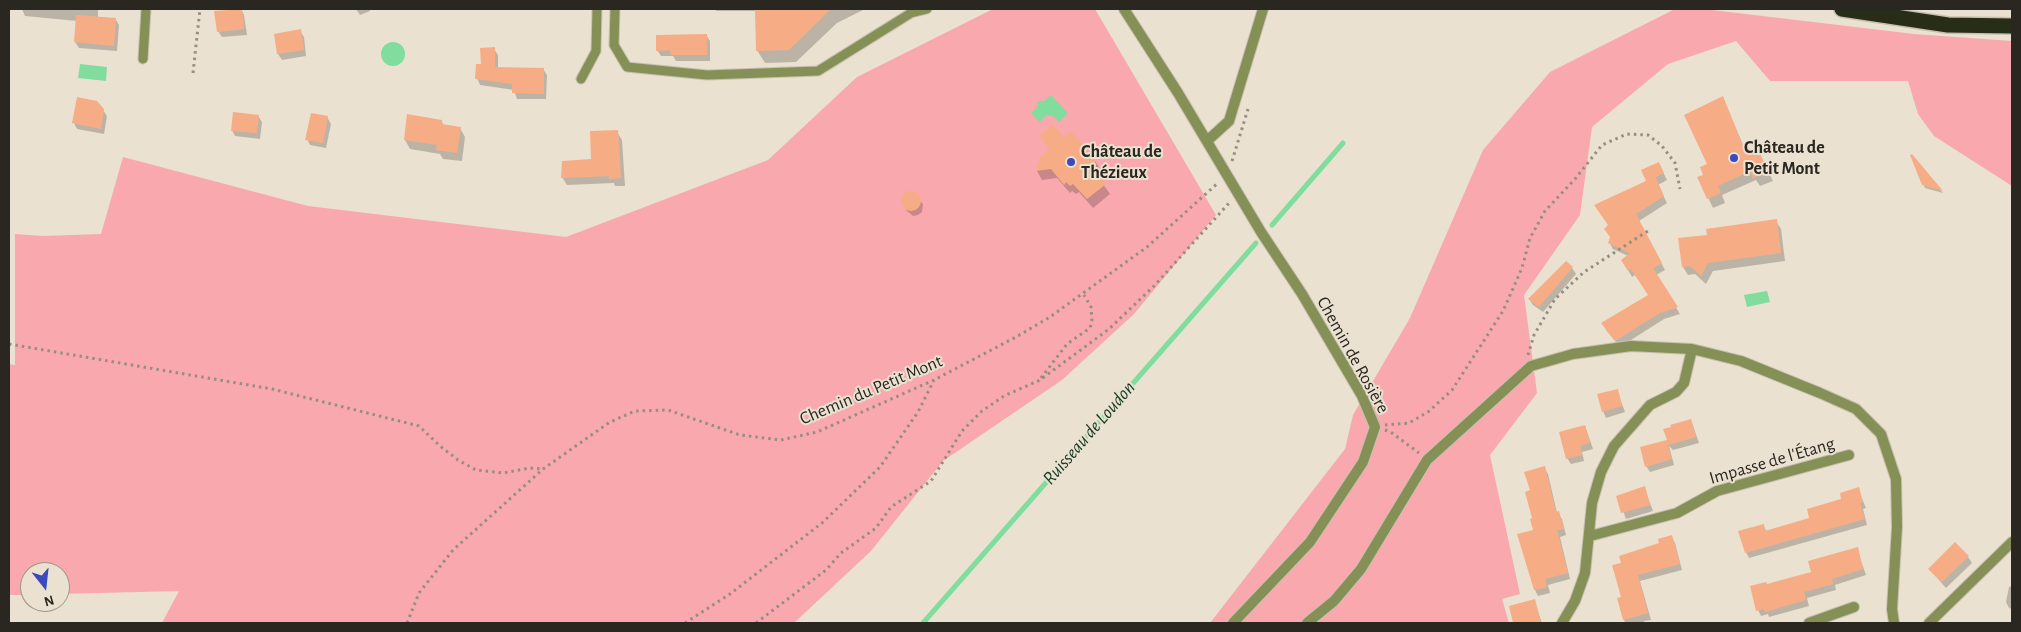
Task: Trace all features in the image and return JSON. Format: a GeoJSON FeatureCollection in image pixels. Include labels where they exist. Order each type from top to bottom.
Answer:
{"type":"FeatureCollection","features":[{"type":"Feature","properties":{"kind":"highway"},"geometry":{"type":"LineString","coordinates":[[1842,9],[1948,25],[2012,26]]}},
{"type":"Feature","properties":{"kind":"street","name":"Chemin de Rosière"},"geometry":{"type":"LineString","coordinates":[[1124,9],[1302,294],[1362,396],[1375,427],[1363,462],[1310,542],[1233,623]]}},
{"type":"Feature","properties":{"kind":"street"},"geometry":{"type":"LineString","coordinates":[[1207,141],[1230,121],[1263,9]]}},
{"type":"Feature","properties":{"kind":"street"},"geometry":{"type":"LineString","coordinates":[[1306,623],[1334,601],[1361,569],[1427,460],[1531,366],[1573,354],[1631,346],[1692,349],[1741,362],[1856,409],[1881,434],[1896,479],[1897,527],[1892,609],[1894,623]]}},
{"type":"Feature","properties":{"kind":"street"},"geometry":{"type":"LineString","coordinates":[[1562,623],[1574,601],[1585,573],[1592,503],[1601,472],[1614,446],[1650,406],[1676,392],[1684,383],[1692,349]]}},
{"type":"Feature","properties":{"kind":"street","name":"Impasse de l'Étang"},"geometry":{"type":"LineString","coordinates":[[1590,536],[1677,513],[1717,491],[1849,455]]}},
{"type":"Feature","properties":{"kind":"street"},"geometry":{"type":"LineString","coordinates":[[1928,623],[2012,542]]}},
{"type":"Feature","properties":{"kind":"street"},"geometry":{"type":"LineString","coordinates":[[1809,623],[1854,607]]}},
{"type":"Feature","properties":{"kind":"lane"},"geometry":{"type":"LineString","coordinates":[[143,59],[146,9]]}},
{"type":"Feature","properties":{"kind":"lane"},"geometry":{"type":"LineString","coordinates":[[581,79],[596,51],[597,9]]}},
{"type":"Feature","properties":{"kind":"lane"},"geometry":{"type":"LineString","coordinates":[[615,9],[614,45],[626,67],[707,75],[818,70],[911,12],[927,9]]}},
{"type":"Feature","properties":{"kind":"path"},"geometry":{"type":"LineString","coordinates":[[193,73],[200,9]]}},
{"type":"Feature","properties":{"kind":"path"},"geometry":{"type":"LineString","coordinates":[[1375,427],[1408,423],[1428,412],[1452,390],[1503,311],[1522,268],[1530,238],[1544,211],[1575,179],[1602,145],[1627,134],[1648,135],[1662,146],[1674,163],[1680,189]]}},
{"type":"Feature","properties":{"kind":"path","name":"Chemin du Petit Mont"},"geometry":{"type":"LineString","coordinates":[[407,623],[419,593],[453,550],[543,470],[610,422],[635,411],[668,410],[740,435],[781,440],[817,432],[934,380],[1016,337],[1084,294],[1147,247],[1209,189],[1227,176]]}},
{"type":"Feature","properties":{"kind":"path"},"geometry":{"type":"LineString","coordinates":[[756,623],[826,570],[841,554],[876,528],[891,507],[931,481],[962,431],[982,411],[1004,396],[1040,380],[1109,329],[1154,286],[1238,193]]}},
{"type":"Feature","properties":{"kind":"path"},"geometry":{"type":"LineString","coordinates":[[1522,374],[1534,335],[1555,299],[1584,272],[1651,230]]}},
{"type":"Feature","properties":{"kind":"path"},"geometry":{"type":"LineString","coordinates":[[1040,380],[1067,344],[1090,328],[1092,321],[1091,307],[1084,294]]}},
{"type":"Feature","properties":{"kind":"path"},"geometry":{"type":"LineString","coordinates":[[9,344],[272,389],[420,426],[446,450],[476,470],[503,473],[530,468],[543,470]]}},
{"type":"Feature","properties":{"kind":"path"},"geometry":{"type":"LineString","coordinates":[[685,623],[730,594],[822,523],[880,467],[918,412],[934,380]]}},
{"type":"Feature","properties":{"kind":"path"},"geometry":{"type":"LineString","coordinates":[[1375,427],[1392,433],[1427,460]]}},
{"type":"Feature","properties":{"kind":"shaded area"},"geometry":{"type":"Polygon","coordinates":[[[993,9],[1095,9],[1216,215],[1134,314],[1062,380],[943,461],[871,551],[794,623],[162,623],[179,591],[70,594],[70,562],[20,562],[20,595],[9,595],[9,364],[15,365],[15,234],[44,236],[101,234],[123,157],[308,206],[566,237],[768,160],[857,77],[993,9]]]}},
{"type":"Feature","properties":{"kind":"shaded area"},"geometry":{"type":"Polygon","coordinates":[[[1675,9],[1704,9],[1914,34],[2012,41],[2012,186],[1934,136],[1918,114],[1908,81],[1770,81],[1736,41],[1668,64],[1592,127],[1580,215],[1524,295],[1537,393],[1490,455],[1520,594],[1502,599],[1509,623],[1210,623],[1345,449],[1353,415],[1410,318],[1483,150],[1550,72],[1675,9]]]}},
{"type":"Feature","properties":{"kind":"shaded area"},"geometry":{"type":"Polygon","coordinates":[[[388,42],[398,42],[405,49],[405,59],[398,66],[388,66],[381,59],[381,49],[388,42]]]}},
{"type":"Feature","properties":{"kind":"shaded area"},"geometry":{"type":"Polygon","coordinates":[[[80,64],[107,67],[106,81],[78,78],[80,64]]]}},
{"type":"Feature","properties":{"kind":"shaded area"},"geometry":{"type":"Polygon","coordinates":[[[1051,95],[1068,113],[1059,122],[1053,116],[1046,115],[1040,122],[1031,113],[1037,107],[1038,101],[1044,101],[1051,95]]]}},
{"type":"Feature","properties":{"kind":"shaded area"},"geometry":{"type":"Polygon","coordinates":[[[1767,291],[1770,302],[1747,307],[1744,295],[1767,291]]]}},
{"type":"Feature","properties":{"kind":"building"},"geometry":{"type":"Polygon","coordinates":[[[242,9],[244,29],[217,32],[214,11],[242,9]]]}},
{"type":"Feature","properties":{"kind":"building"},"geometry":{"type":"Polygon","coordinates":[[[755,9],[831,9],[789,50],[756,51],[755,9]]]}},
{"type":"Feature","properties":{"kind":"building"},"geometry":{"type":"Polygon","coordinates":[[[76,15],[116,18],[114,46],[74,42],[76,15]]]}},
{"type":"Feature","properties":{"kind":"building"},"geometry":{"type":"Polygon","coordinates":[[[301,29],[304,50],[277,54],[274,34],[301,29]]]}},
{"type":"Feature","properties":{"kind":"building"},"geometry":{"type":"Polygon","coordinates":[[[707,34],[707,55],[671,55],[670,50],[656,51],[656,35],[707,34]]]}},
{"type":"Feature","properties":{"kind":"building"},"geometry":{"type":"Polygon","coordinates":[[[495,47],[495,67],[544,68],[544,94],[512,93],[512,84],[475,79],[476,64],[481,64],[480,48],[495,47]]]}},
{"type":"Feature","properties":{"kind":"building","name":"Château de Petit Mont"},"geometry":{"type":"Polygon","coordinates":[[[1723,96],[1743,146],[1748,144],[1751,152],[1758,149],[1768,171],[1753,178],[1750,171],[1718,186],[1721,193],[1707,199],[1697,177],[1703,175],[1700,167],[1707,164],[1684,115],[1723,96]]]}},
{"type":"Feature","properties":{"kind":"building"},"geometry":{"type":"Polygon","coordinates":[[[77,97],[97,101],[104,109],[101,129],[72,123],[77,97]]]}},
{"type":"Feature","properties":{"kind":"building"},"geometry":{"type":"Polygon","coordinates":[[[233,112],[259,115],[257,133],[231,131],[233,112]]]}},
{"type":"Feature","properties":{"kind":"building"},"geometry":{"type":"Polygon","coordinates":[[[311,113],[328,116],[323,143],[305,140],[311,113]]]}},
{"type":"Feature","properties":{"kind":"building"},"geometry":{"type":"Polygon","coordinates":[[[407,114],[442,120],[442,124],[461,127],[457,153],[436,150],[437,145],[404,140],[407,114]]]}},
{"type":"Feature","properties":{"kind":"building","name":"Château de Thézieux"},"geometry":{"type":"Polygon","coordinates":[[[1053,124],[1064,137],[1071,131],[1096,160],[1093,169],[1106,184],[1087,199],[1073,184],[1070,186],[1066,182],[1064,185],[1051,169],[1036,171],[1040,157],[1050,149],[1039,136],[1053,124]]]}},
{"type":"Feature","properties":{"kind":"building"},"geometry":{"type":"Polygon","coordinates":[[[618,130],[621,178],[609,179],[609,176],[561,178],[562,161],[591,159],[590,131],[618,130]]]}},
{"type":"Feature","properties":{"kind":"building"},"geometry":{"type":"Polygon","coordinates":[[[1912,154],[1943,191],[1922,185],[1910,155],[1912,154]]]}},
{"type":"Feature","properties":{"kind":"building"},"geometry":{"type":"Polygon","coordinates":[[[1659,162],[1664,173],[1654,178],[1656,178],[1664,196],[1636,214],[1662,263],[1653,268],[1678,307],[1660,313],[1615,341],[1601,323],[1648,295],[1631,269],[1628,271],[1621,260],[1630,253],[1608,243],[1610,237],[1604,229],[1608,225],[1594,205],[1646,181],[1641,170],[1659,162]]]}},
{"type":"Feature","properties":{"kind":"building"},"geometry":{"type":"Polygon","coordinates":[[[911,191],[918,194],[921,201],[918,208],[911,211],[904,208],[901,201],[904,194],[911,191]]]}},
{"type":"Feature","properties":{"kind":"building"},"geometry":{"type":"Polygon","coordinates":[[[1777,219],[1781,253],[1708,263],[1701,276],[1690,266],[1682,267],[1678,238],[1707,235],[1706,229],[1777,219]]]}},
{"type":"Feature","properties":{"kind":"building"},"geometry":{"type":"Polygon","coordinates":[[[1566,261],[1573,267],[1539,307],[1528,299],[1566,261]]]}},
{"type":"Feature","properties":{"kind":"building"},"geometry":{"type":"Polygon","coordinates":[[[1618,389],[1622,406],[1602,412],[1597,394],[1618,389]]]}},
{"type":"Feature","properties":{"kind":"building"},"geometry":{"type":"Polygon","coordinates":[[[1691,419],[1696,437],[1668,445],[1667,443],[1672,459],[1645,467],[1640,447],[1667,440],[1663,429],[1691,419]]]}},
{"type":"Feature","properties":{"kind":"building"},"geometry":{"type":"Polygon","coordinates":[[[1585,425],[1590,443],[1580,446],[1582,455],[1566,459],[1559,432],[1585,425]]]}},
{"type":"Feature","properties":{"kind":"building"},"geometry":{"type":"Polygon","coordinates":[[[1545,466],[1556,512],[1559,511],[1564,529],[1557,530],[1568,573],[1545,579],[1547,587],[1534,590],[1517,534],[1533,530],[1525,492],[1530,490],[1524,472],[1545,466]]]}},
{"type":"Feature","properties":{"kind":"building"},"geometry":{"type":"Polygon","coordinates":[[[1645,486],[1650,505],[1621,513],[1616,496],[1645,486]]]}},
{"type":"Feature","properties":{"kind":"building"},"geometry":{"type":"Polygon","coordinates":[[[1859,487],[1863,502],[1860,503],[1865,519],[1745,553],[1738,531],[1764,524],[1765,531],[1809,518],[1807,509],[1841,499],[1840,493],[1859,487]]]}},
{"type":"Feature","properties":{"kind":"building"},"geometry":{"type":"Polygon","coordinates":[[[1672,535],[1680,564],[1638,575],[1648,613],[1623,620],[1617,598],[1621,597],[1612,565],[1621,563],[1619,556],[1659,543],[1658,539],[1672,535]]]}},
{"type":"Feature","properties":{"kind":"building"},"geometry":{"type":"Polygon","coordinates":[[[1955,542],[1969,556],[1942,582],[1928,569],[1955,542]]]}},
{"type":"Feature","properties":{"kind":"building"},"geometry":{"type":"Polygon","coordinates":[[[1858,547],[1863,569],[1832,579],[1833,584],[1804,592],[1806,600],[1765,612],[1764,609],[1756,611],[1750,586],[1766,582],[1767,584],[1811,572],[1808,561],[1858,547]]]}},
{"type":"Feature","properties":{"kind":"building"},"geometry":{"type":"Polygon","coordinates":[[[1535,599],[1541,623],[1513,623],[1509,606],[1535,599]]]}},
{"type":"Feature","properties":{"kind":"waterway","name":"Ruisseau de Loudon"},"geometry":{"type":"LineString","coordinates":[[1272,225],[1343,143]]}},
{"type":"Feature","properties":{"kind":"waterway","name":"Ruisseau de Loudon"},"geometry":{"type":"LineString","coordinates":[[923,623],[1256,243]]}},
{"type":"Feature","properties":{"kind":"place","name":"Château de Petit Mont"},"geometry":{"type":"Point","coordinates":[1734,158]}},
{"type":"Feature","properties":{"kind":"place","name":"Château de Thézieux"},"geometry":{"type":"Point","coordinates":[1071,162]}}]}
